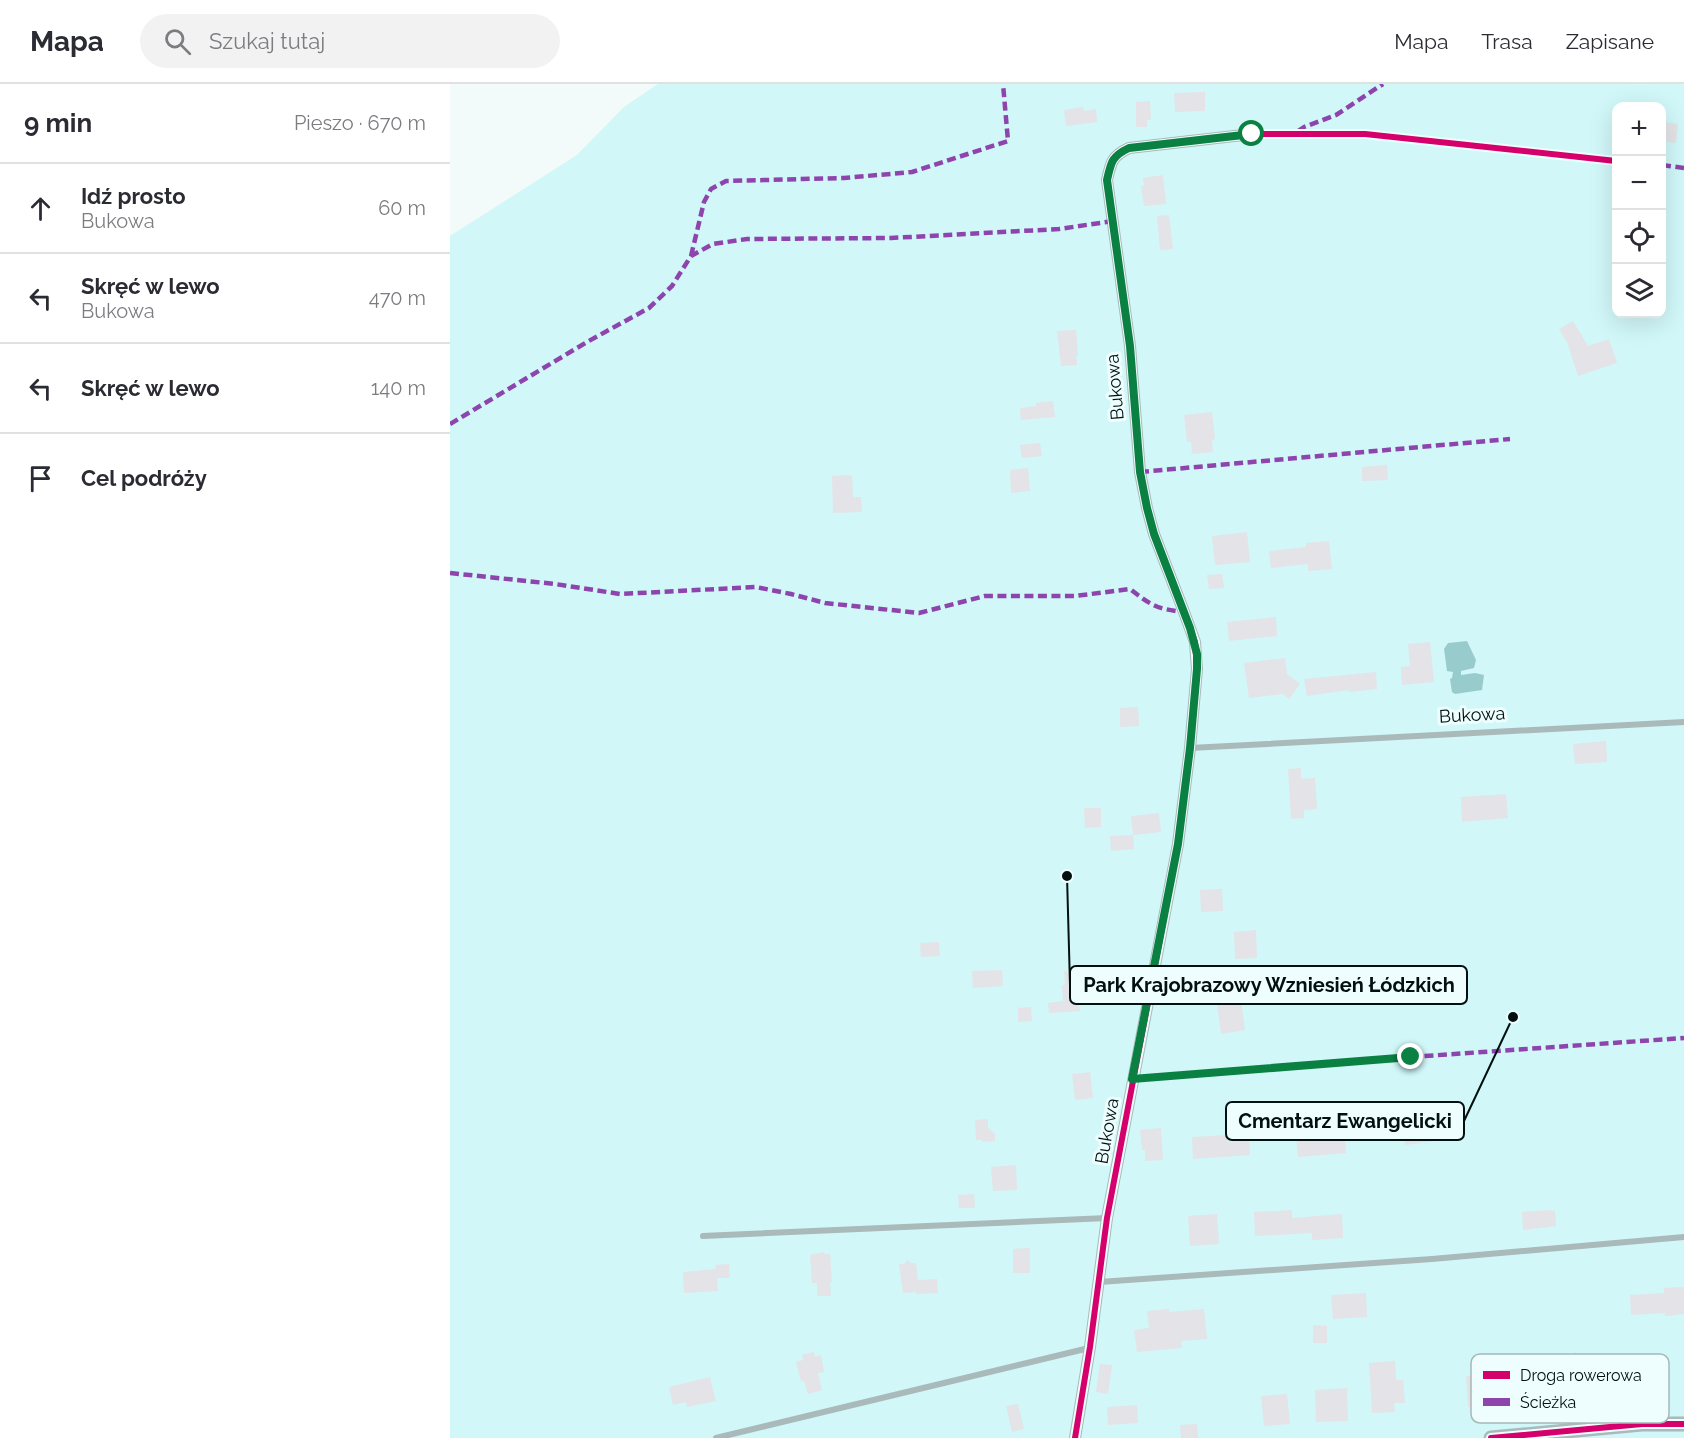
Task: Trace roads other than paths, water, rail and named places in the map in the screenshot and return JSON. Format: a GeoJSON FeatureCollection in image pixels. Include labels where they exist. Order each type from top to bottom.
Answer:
{"type":"FeatureCollection","features":[{"type":"Feature","properties":{"kind":"street","name":"Bukowa"},"geometry":{"type":"LineString","coordinates":[[1075,1438],[1107,1218],[1178,844],[1197,669],[1197,654],[1190,628],[1154,534],[1140,472],[1130,346],[1107,180],[1110,164],[1117,154],[1129,148],[1252,134]]}},
{"type":"Feature","properties":{"kind":"street"},"geometry":{"type":"LineString","coordinates":[[1491,1438],[1642,1425],[1684,1424]]}},
{"type":"Feature","properties":{"kind":"lane","name":"Bukowa"},"geometry":{"type":"LineString","coordinates":[[1190,748],[1684,722]]}},
{"type":"Feature","properties":{"kind":"lane"},"geometry":{"type":"LineString","coordinates":[[1132,1079],[1411,1057]]}},
{"type":"Feature","properties":{"kind":"lane"},"geometry":{"type":"LineString","coordinates":[[703,1236],[1107,1218]]}},
{"type":"Feature","properties":{"kind":"lane"},"geometry":{"type":"LineString","coordinates":[[1099,1282],[1432,1259],[1684,1237]]}},
{"type":"Feature","properties":{"kind":"lane"},"geometry":{"type":"LineString","coordinates":[[716,1438],[1090,1347]]}},
{"type":"Feature","properties":{"kind":"place","name":"Park Krajobrazowy Wzniesień Łódzkich"},"geometry":{"type":"Point","coordinates":[1067,876]}},
{"type":"Feature","properties":{"kind":"place","name":"Cmentarz Ewangelicki"},"geometry":{"type":"Point","coordinates":[1513,1017]}}]}
